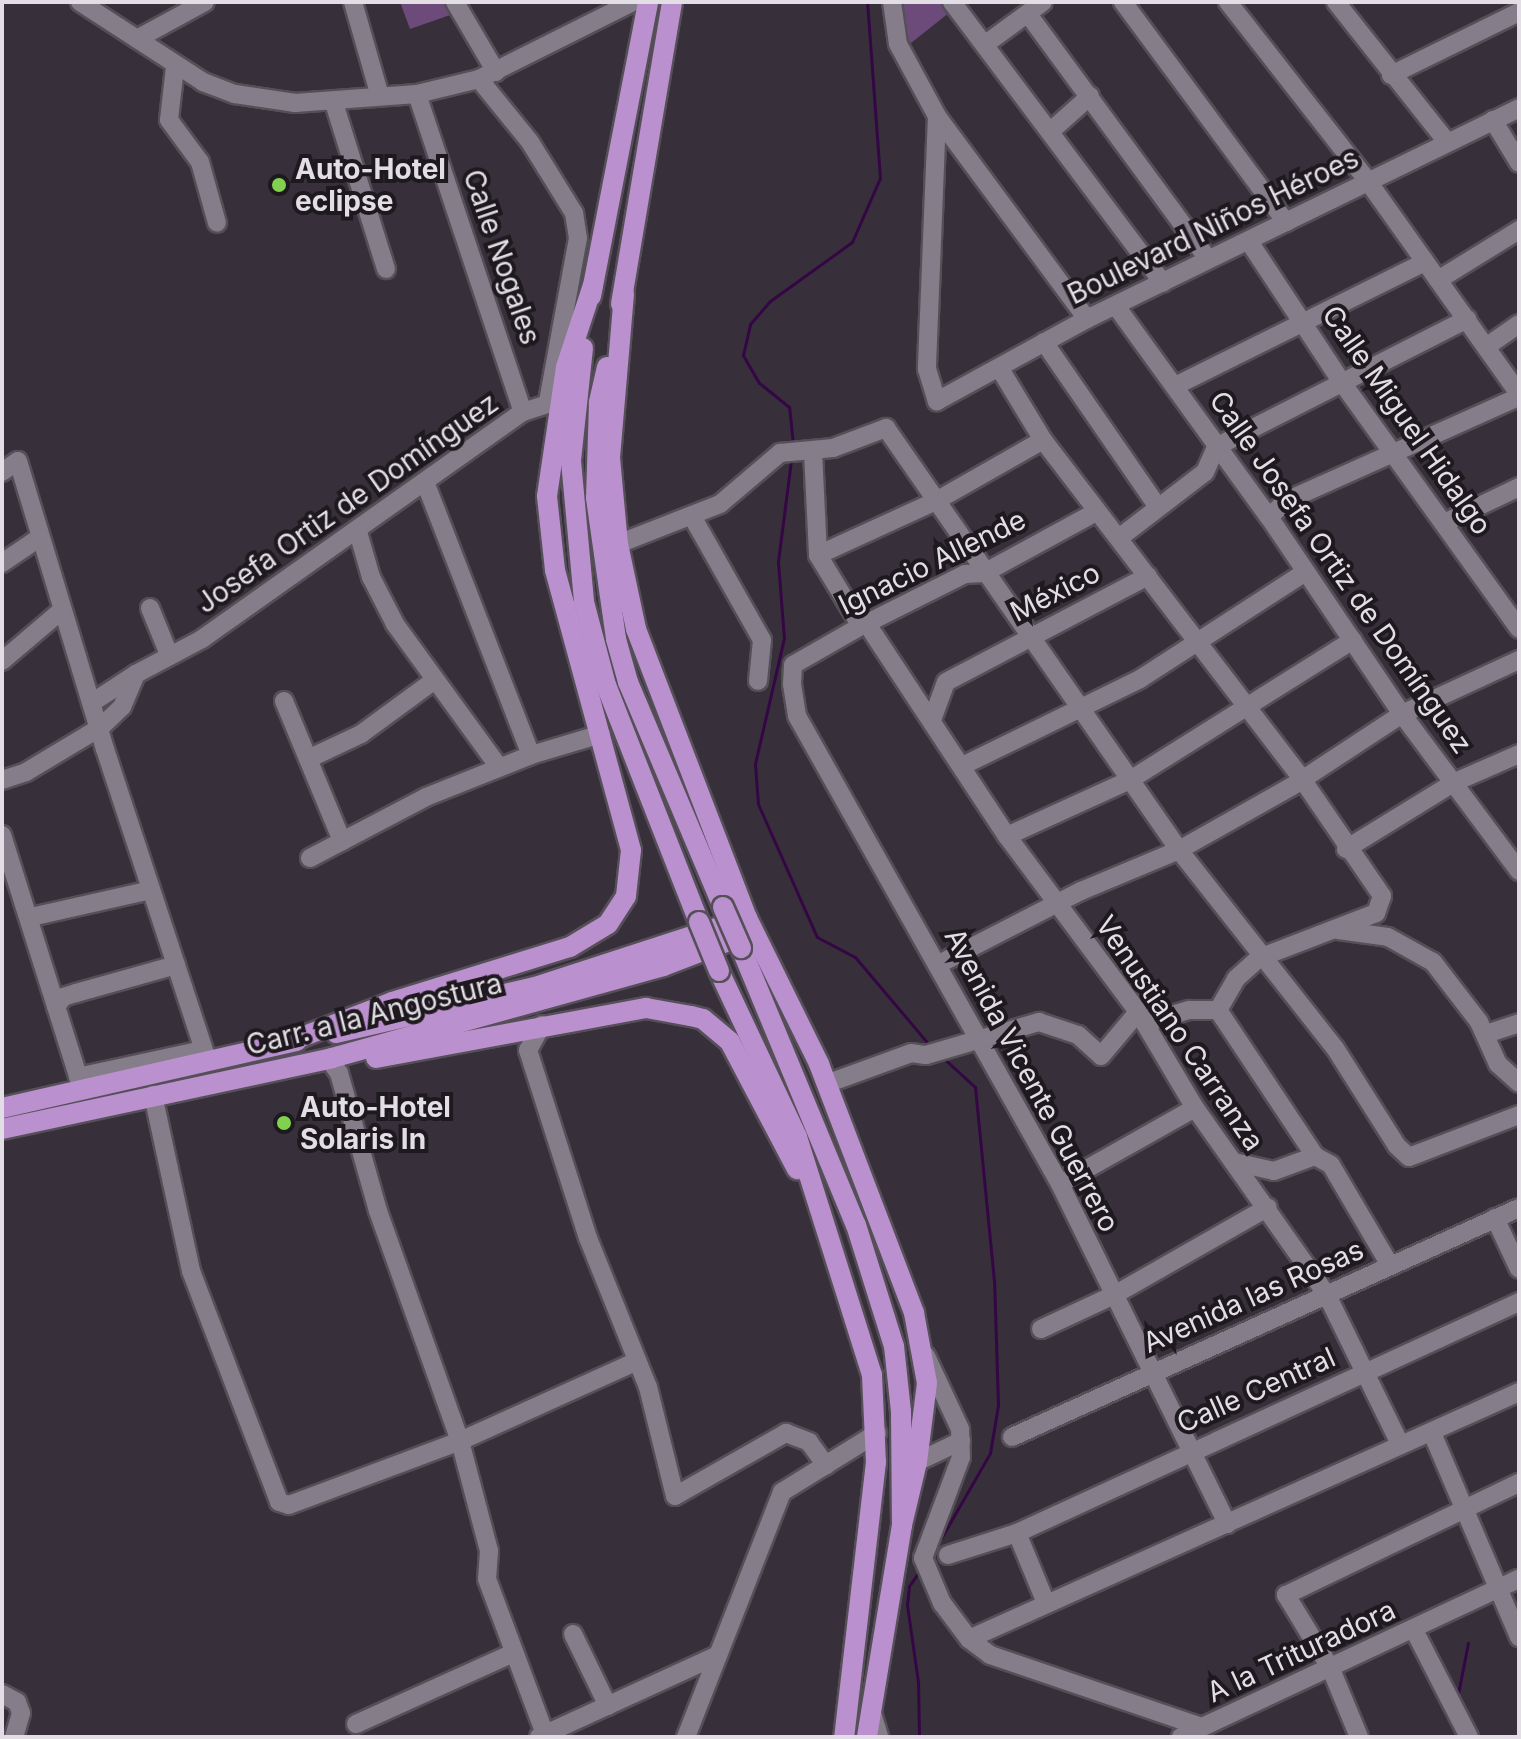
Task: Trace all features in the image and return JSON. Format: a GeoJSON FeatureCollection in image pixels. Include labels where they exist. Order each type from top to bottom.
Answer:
{"type":"FeatureCollection","features":[{"type":"Feature","properties":{"kind":"main road"},"geometry":{"type":"LineString","coordinates":[[648,2],[593,285],[571,461],[584,602],[606,685],[699,922],[797,1137],[872,1375],[877,1433],[844,1737]]}},
{"type":"Feature","properties":{"kind":"main road"},"geometry":{"type":"LineString","coordinates":[[672,2],[624,294],[599,403],[595,450],[607,598],[628,682],[723,907],[747,932],[826,1084],[878,1210],[926,1356],[917,1462],[902,1525],[867,1737]]}},
{"type":"Feature","properties":{"kind":"main road"},"geometry":{"type":"LineString","coordinates":[[286,1043],[392,1002],[570,947],[608,924],[626,896],[631,850],[555,570],[547,496],[554,401],[593,285]]}},
{"type":"Feature","properties":{"kind":"main road"},"geometry":{"type":"LineString","coordinates":[[624,294],[610,458],[618,544],[648,667],[856,1225],[894,1346],[901,1412],[902,1525]]}},
{"type":"Feature","properties":{"kind":"main road","name":"Carr. a la Angostura"},"geometry":{"type":"LineString","coordinates":[[2,1108],[80,1082],[205,1055],[286,1043],[535,987],[747,932]]}},
{"type":"Feature","properties":{"kind":"main road","name":"Carr. a la Angostura"},"geometry":{"type":"LineString","coordinates":[[2,1129],[330,1058],[663,966],[747,932]]}},
{"type":"Feature","properties":{"kind":"main road"},"geometry":{"type":"LineString","coordinates":[[330,1058],[371,1060],[542,1025],[646,1008],[703,1019],[730,1042],[818,1206]]}},
{"type":"Feature","properties":{"kind":"street"},"geometry":{"type":"LineString","coordinates":[[80,2],[175,67],[235,94],[334,103],[417,94],[488,76],[623,4]]}},
{"type":"Feature","properties":{"kind":"street"},"geometry":{"type":"LineString","coordinates":[[137,39],[205,2]]}},
{"type":"Feature","properties":{"kind":"street"},"geometry":{"type":"LineString","coordinates":[[353,2],[380,96]]}},
{"type":"Feature","properties":{"kind":"street"},"geometry":{"type":"LineString","coordinates":[[455,2],[488,76],[574,213],[578,238],[554,401],[523,412]]}},
{"type":"Feature","properties":{"kind":"street"},"geometry":{"type":"LineString","coordinates":[[892,2],[898,44],[937,116],[1087,319]]}},
{"type":"Feature","properties":{"kind":"street"},"geometry":{"type":"LineString","coordinates":[[952,2],[987,43],[1163,283]]}},
{"type":"Feature","properties":{"kind":"street"},"geometry":{"type":"LineString","coordinates":[[987,43],[1043,2]]}},
{"type":"Feature","properties":{"kind":"street"},"geometry":{"type":"LineString","coordinates":[[1123,2],[1286,222]]}},
{"type":"Feature","properties":{"kind":"street"},"geometry":{"type":"LineString","coordinates":[[1228,2],[1367,180],[1519,396],[1286,501],[1269,517]]}},
{"type":"Feature","properties":{"kind":"street"},"geometry":{"type":"LineString","coordinates":[[1336,2],[1446,141]]}},
{"type":"Feature","properties":{"kind":"street"},"geometry":{"type":"LineString","coordinates":[[1391,75],[1519,12]]}},
{"type":"Feature","properties":{"kind":"street"},"geometry":{"type":"LineString","coordinates":[[1028,14],[1208,259]]}},
{"type":"Feature","properties":{"kind":"street"},"geometry":{"type":"LineString","coordinates":[[175,67],[169,120],[200,162],[217,223]]}},
{"type":"Feature","properties":{"kind":"street","name":"Calle Nogales"},"geometry":{"type":"LineString","coordinates":[[417,94],[523,412]]}},
{"type":"Feature","properties":{"kind":"street"},"geometry":{"type":"LineString","coordinates":[[1052,130],[1090,96]]}},
{"type":"Feature","properties":{"kind":"street"},"geometry":{"type":"LineString","coordinates":[[334,103],[386,269]]}},
{"type":"Feature","properties":{"kind":"street","name":"Boulevard Niños Héroes"},"geometry":{"type":"LineString","coordinates":[[937,116],[927,369],[937,401],[1087,319],[1208,259],[1250,243],[1367,180],[1519,108]]}},
{"type":"Feature","properties":{"kind":"street"},"geometry":{"type":"LineString","coordinates":[[1493,120],[1519,163]]}},
{"type":"Feature","properties":{"kind":"street"},"geometry":{"type":"LineString","coordinates":[[1438,280],[1519,230]]}},
{"type":"Feature","properties":{"kind":"street","name":"Calle Miguel Hidalgo"},"geometry":{"type":"LineString","coordinates":[[1250,243],[1341,381],[1396,452],[1519,629]]}},
{"type":"Feature","properties":{"kind":"street"},"geometry":{"type":"LineString","coordinates":[[1175,386],[1425,262]]}},
{"type":"Feature","properties":{"kind":"street","name":"Calle Josefa Ortiz de Domínguez"},"geometry":{"type":"LineString","coordinates":[[1116,306],[1269,517],[1402,714],[1519,871]]}},
{"type":"Feature","properties":{"kind":"street"},"geometry":{"type":"LineString","coordinates":[[1119,538],[1205,472],[1216,447],[1467,319]]}},
{"type":"Feature","properties":{"kind":"street"},"geometry":{"type":"LineString","coordinates":[[1486,347],[1519,324]]}},
{"type":"Feature","properties":{"kind":"street"},"geometry":{"type":"LineString","coordinates":[[1044,342],[1158,507]]}},
{"type":"Feature","properties":{"kind":"street","name":"México"},"geometry":{"type":"LineString","coordinates":[[932,720],[946,682],[1148,576],[1043,440],[1000,369]]}},
{"type":"Feature","properties":{"kind":"street","name":"Josefa Ortiz de Domínguez"},"geometry":{"type":"LineString","coordinates":[[93,702],[168,652],[202,639],[358,532],[523,412]]}},
{"type":"Feature","properties":{"kind":"street"},"geometry":{"type":"LineString","coordinates":[[618,544],[650,529],[693,518],[720,504],[780,453],[813,452],[886,428],[1028,638],[1179,850],[1259,958],[1335,1048],[1409,1157],[1519,1115]]}},
{"type":"Feature","properties":{"kind":"street"},"geometry":{"type":"LineString","coordinates":[[813,452],[818,555],[936,501],[1043,440]]}},
{"type":"Feature","properties":{"kind":"street"},"geometry":{"type":"LineString","coordinates":[[2,472],[18,461],[39,538],[205,1055]]}},
{"type":"Feature","properties":{"kind":"street"},"geometry":{"type":"LineString","coordinates":[[425,482],[531,755]]}},
{"type":"Feature","properties":{"kind":"street"},"geometry":{"type":"LineString","coordinates":[[1444,523],[1519,487]]}},
{"type":"Feature","properties":{"kind":"street","name":"Ignacio Allende"},"geometry":{"type":"LineString","coordinates":[[793,665],[965,574],[984,573],[1096,512]]}},
{"type":"Feature","properties":{"kind":"street"},"geometry":{"type":"LineString","coordinates":[[693,518],[762,640],[758,681]]}},
{"type":"Feature","properties":{"kind":"street"},"geometry":{"type":"LineString","coordinates":[[358,532],[371,577],[432,682],[499,767]]}},
{"type":"Feature","properties":{"kind":"street"},"geometry":{"type":"LineString","coordinates":[[2,563],[39,538]]}},
{"type":"Feature","properties":{"kind":"street","name":"Venustiano Carranza"},"geometry":{"type":"LineString","coordinates":[[818,555],[1054,904],[1142,1018],[1195,1108],[1327,1295],[1400,1444]]}},
{"type":"Feature","properties":{"kind":"street"},"geometry":{"type":"LineString","coordinates":[[962,766],[1140,679],[1195,640],[1261,605],[1304,573]]}},
{"type":"Feature","properties":{"kind":"street"},"geometry":{"type":"LineString","coordinates":[[1148,576],[1302,779],[1346,849],[1382,896],[1376,913],[1259,958],[1236,979],[1218,1010]]}},
{"type":"Feature","properties":{"kind":"street"},"geometry":{"type":"LineString","coordinates":[[150,608],[168,652]]}},
{"type":"Feature","properties":{"kind":"street"},"geometry":{"type":"LineString","coordinates":[[2,661],[62,610]]}},
{"type":"Feature","properties":{"kind":"street"},"geometry":{"type":"LineString","coordinates":[[1007,836],[1130,780],[1353,640]]}},
{"type":"Feature","properties":{"kind":"street"},"geometry":{"type":"LineString","coordinates":[[939,964],[1054,904],[1179,850],[1302,779],[1402,714],[1519,660]]}},
{"type":"Feature","properties":{"kind":"street","name":"Avenida Vicente Guerrero"},"geometry":{"type":"LineString","coordinates":[[793,665],[797,716],[1060,1184],[1227,1524]]}},
{"type":"Feature","properties":{"kind":"street"},"geometry":{"type":"LineString","coordinates":[[2,780],[39,765],[101,727],[122,707],[136,674]]}},
{"type":"Feature","properties":{"kind":"street"},"geometry":{"type":"LineString","coordinates":[[308,759],[361,734],[432,682]]}},
{"type":"Feature","properties":{"kind":"street"},"geometry":{"type":"LineString","coordinates":[[284,701],[342,841]]}},
{"type":"Feature","properties":{"kind":"street"},"geometry":{"type":"LineString","coordinates":[[310,858],[499,767],[601,734]]}},
{"type":"Feature","properties":{"kind":"street"},"geometry":{"type":"LineString","coordinates":[[1346,849],[1455,782],[1519,754]]}},
{"type":"Feature","properties":{"kind":"street"},"geometry":{"type":"LineString","coordinates":[[2,835],[31,917],[80,1082]]}},
{"type":"Feature","properties":{"kind":"street"},"geometry":{"type":"LineString","coordinates":[[31,917],[151,890]]}},
{"type":"Feature","properties":{"kind":"street"},"geometry":{"type":"LineString","coordinates":[[1338,930],[1388,937],[1433,962],[1486,1034],[1498,1064],[1519,1083]]}},
{"type":"Feature","properties":{"kind":"street"},"geometry":{"type":"LineString","coordinates":[[56,1007],[63,997],[176,965]]}},
{"type":"Feature","properties":{"kind":"street"},"geometry":{"type":"LineString","coordinates":[[826,1084],[911,1053],[926,1055],[947,1047],[1052,1022],[1078,1035],[1101,1056],[1142,1018],[1189,1010],[1218,1010]]}},
{"type":"Feature","properties":{"kind":"street"},"geometry":{"type":"LineString","coordinates":[[1218,1010],[1315,1156],[1331,1165],[1390,1265]]}},
{"type":"Feature","properties":{"kind":"street"},"geometry":{"type":"LineString","coordinates":[[1486,1034],[1519,1023]]}},
{"type":"Feature","properties":{"kind":"street"},"geometry":{"type":"LineString","coordinates":[[528,1050],[542,1025]]}},
{"type":"Feature","properties":{"kind":"street"},"geometry":{"type":"LineString","coordinates":[[504,1033],[518,1037],[528,1050],[588,1238],[637,1361],[675,1496],[786,1433],[809,1442],[826,1465]]}},
{"type":"Feature","properties":{"kind":"street"},"geometry":{"type":"LineString","coordinates":[[330,1058],[339,1073],[378,1211],[460,1441],[489,1551],[487,1579],[543,1736],[718,1655]]}},
{"type":"Feature","properties":{"kind":"street"},"geometry":{"type":"LineString","coordinates":[[153,1095],[191,1271],[279,1502],[289,1505],[460,1441],[637,1361]]}},
{"type":"Feature","properties":{"kind":"street"},"geometry":{"type":"LineString","coordinates":[[1060,1184],[1195,1108]]}},
{"type":"Feature","properties":{"kind":"street"},"geometry":{"type":"LineString","coordinates":[[1234,1162],[1266,1171],[1289,1169],[1315,1156]]}},
{"type":"Feature","properties":{"kind":"street"},"geometry":{"type":"LineString","coordinates":[[1041,1329],[1114,1295],[1262,1200],[1266,1171]]}},
{"type":"Feature","properties":{"kind":"street","name":"Avenida las Rosas"},"geometry":{"type":"LineString","coordinates":[[1012,1437],[1519,1208]]}},
{"type":"Feature","properties":{"kind":"street"},"geometry":{"type":"LineString","coordinates":[[1495,1218],[1519,1269]]}},
{"type":"Feature","properties":{"kind":"street","name":"Calle Central"},"geometry":{"type":"LineString","coordinates":[[948,1555],[1017,1533],[1192,1449],[1519,1302]]}},
{"type":"Feature","properties":{"kind":"street"},"geometry":{"type":"LineString","coordinates":[[926,1356],[945,1390],[961,1441],[956,1481],[926,1567],[969,1639],[1519,1392]]}},
{"type":"Feature","properties":{"kind":"street"},"geometry":{"type":"LineString","coordinates":[[686,1737],[782,1492],[877,1433]]}},
{"type":"Feature","properties":{"kind":"street"},"geometry":{"type":"LineString","coordinates":[[1432,1433],[1519,1637]]}},
{"type":"Feature","properties":{"kind":"street"},"geometry":{"type":"LineString","coordinates":[[917,1462],[961,1441]]}},
{"type":"Feature","properties":{"kind":"street"},"geometry":{"type":"LineString","coordinates":[[1359,1737],[1331,1669],[1286,1595],[1519,1483]]}},
{"type":"Feature","properties":{"kind":"street"},"geometry":{"type":"LineString","coordinates":[[1017,1533],[1046,1603]]}},
{"type":"Feature","properties":{"kind":"street","name":"A la Trituradora"},"geometry":{"type":"LineString","coordinates":[[969,1639],[990,1655],[1205,1732],[1519,1579]]}},
{"type":"Feature","properties":{"kind":"street"},"geometry":{"type":"LineString","coordinates":[[1414,1630],[1469,1737]]}},
{"type":"Feature","properties":{"kind":"street"},"geometry":{"type":"LineString","coordinates":[[573,1634],[608,1706]]}},
{"type":"Feature","properties":{"kind":"street"},"geometry":{"type":"LineString","coordinates":[[356,1724],[513,1653]]}},
{"type":"Feature","properties":{"kind":"street"},"geometry":{"type":"LineString","coordinates":[[2,1694],[17,1702],[21,1713],[14,1737]]}},
{"type":"Feature","properties":{"kind":"street"},"geometry":{"type":"LineString","coordinates":[[871,1710],[879,1737]]}},
{"type":"Feature","properties":{"kind":"street"},"geometry":{"type":"LineString","coordinates":[[1181,1737],[1205,1732]]}},
{"type":"Feature","properties":{"kind":"shaded area"},"geometry":{"type":"Polygon","coordinates":[[[400,2],[446,2],[453,14],[410,29],[400,2]]]}},
{"type":"Feature","properties":{"kind":"shaded area"},"geometry":{"type":"Polygon","coordinates":[[[901,2],[942,2],[950,12],[906,47],[901,2]]]}},
{"type":"Feature","properties":{"kind":"waterway"},"geometry":{"type":"LineString","coordinates":[[793,444],[789,407],[759,383],[743,355],[750,324],[770,301],[852,242],[880,178],[867,2]]}},
{"type":"Feature","properties":{"kind":"waterway"},"geometry":{"type":"LineString","coordinates":[[791,460],[778,562],[784,638],[755,764],[758,804],[817,937],[855,957],[931,1047]]}},
{"type":"Feature","properties":{"kind":"waterway"},"geometry":{"type":"LineString","coordinates":[[936,1547],[990,1453],[998,1405],[994,1281],[975,1087],[942,1057]]}},
{"type":"Feature","properties":{"kind":"waterway"},"geometry":{"type":"LineString","coordinates":[[919,1737],[918,1682],[907,1605],[909,1586],[921,1569]]}},
{"type":"Feature","properties":{"kind":"waterway"},"geometry":{"type":"LineString","coordinates":[[1457,1699],[1468,1643]]}},
{"type":"Feature","properties":{"kind":"place","name":"Auto-Hotel eclipse"},"geometry":{"type":"Point","coordinates":[279,185]}},
{"type":"Feature","properties":{"kind":"place","name":"Auto-Hotel Solaris In"},"geometry":{"type":"Point","coordinates":[284,1123]}}]}
